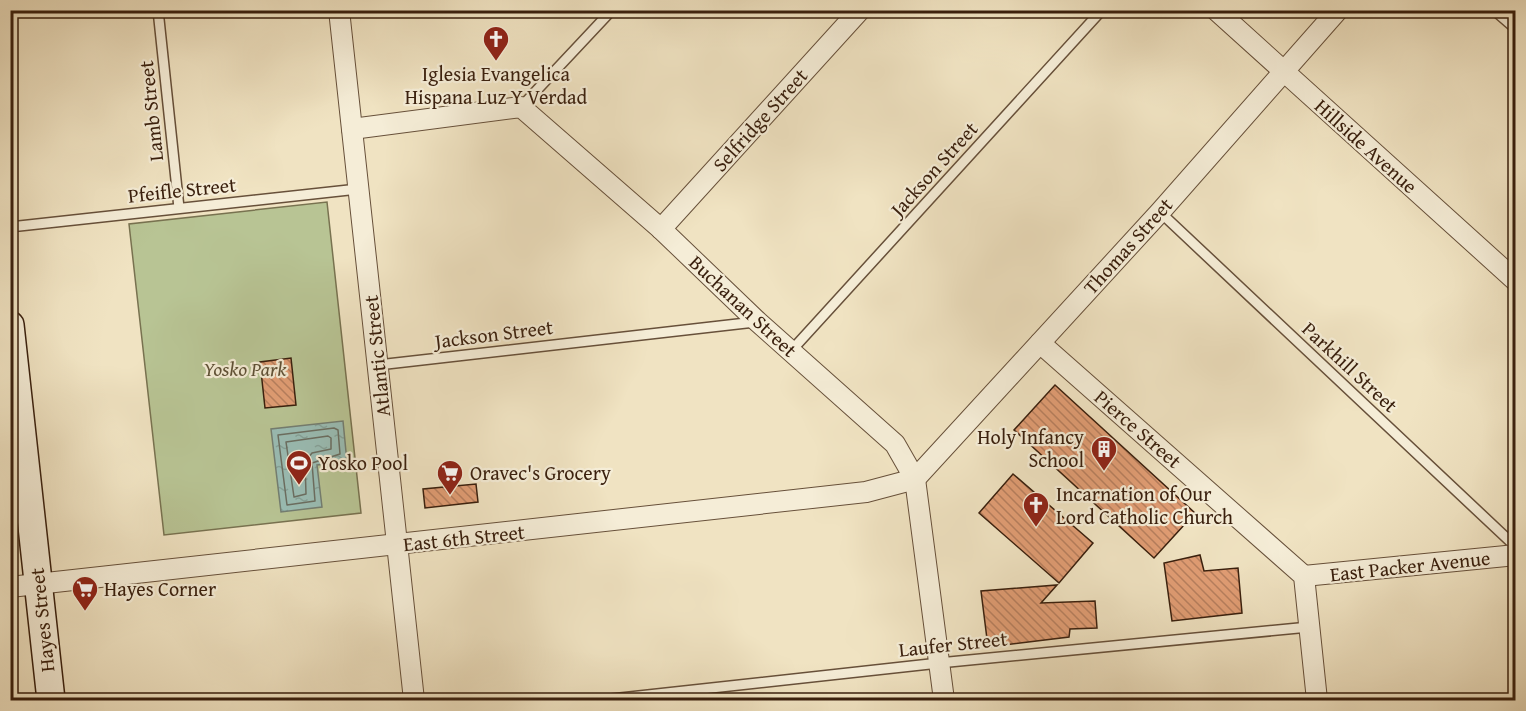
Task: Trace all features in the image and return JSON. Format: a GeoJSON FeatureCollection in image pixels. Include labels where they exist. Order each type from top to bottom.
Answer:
{"type":"FeatureCollection","features":[{"type":"Feature","properties":{"kind":"street","name":"Atlantic Street"},"geometry":{"type":"LineString","coordinates":[[339,10],[414,700]]}},
{"type":"Feature","properties":{"kind":"street","name":"Selfridge Street"},"geometry":{"type":"LineString","coordinates":[[660,229],[860,10]]}},
{"type":"Feature","properties":{"kind":"street","name":"Hillside Avenue"},"geometry":{"type":"LineString","coordinates":[[1216,10],[1515,281]]}},
{"type":"Feature","properties":{"kind":"street","name":"Thomas Street"},"geometry":{"type":"LineString","coordinates":[[915,479],[1160,212],[1338,10]]}},
{"type":"Feature","properties":{"kind":"street"},"geometry":{"type":"LineString","coordinates":[[352,129],[521,107]]}},
{"type":"Feature","properties":{"kind":"street","name":"Buchanan Street"},"geometry":{"type":"LineString","coordinates":[[521,107],[660,229],[758,322],[895,444],[915,479],[944,700]]}},
{"type":"Feature","properties":{"kind":"street","name":"Hayes Street"},"geometry":{"type":"LineString","coordinates":[[10,325],[15,403],[51,700]]}},
{"type":"Feature","properties":{"kind":"street","name":"Pierce Street"},"geometry":{"type":"LineString","coordinates":[[1040,343],[1304,576]]}},
{"type":"Feature","properties":{"kind":"street","name":"East 6th Street"},"geometry":{"type":"LineString","coordinates":[[10,587],[866,492],[915,479]]}},
{"type":"Feature","properties":{"kind":"street","name":"East Packer Avenue"},"geometry":{"type":"LineString","coordinates":[[1304,576],[1515,555]]}},
{"type":"Feature","properties":{"kind":"street"},"geometry":{"type":"LineString","coordinates":[[1304,576],[1317,700]]}},
{"type":"Feature","properties":{"kind":"lane","name":"Lamb Street"},"geometry":{"type":"LineString","coordinates":[[158,10],[179,208]]}},
{"type":"Feature","properties":{"kind":"lane"},"geometry":{"type":"LineString","coordinates":[[521,107],[612,10]]}},
{"type":"Feature","properties":{"kind":"lane","name":"Jackson Street"},"geometry":{"type":"LineString","coordinates":[[791,351],[1102,10]]}},
{"type":"Feature","properties":{"kind":"lane"},"geometry":{"type":"LineString","coordinates":[[1494,10],[1515,30]]}},
{"type":"Feature","properties":{"kind":"lane","name":"Pfeifle Street"},"geometry":{"type":"LineString","coordinates":[[10,227],[358,189]]}},
{"type":"Feature","properties":{"kind":"lane","name":"Parkhill Street"},"geometry":{"type":"LineString","coordinates":[[1160,212],[1515,547]]}},
{"type":"Feature","properties":{"kind":"lane","name":"Jackson Street"},"geometry":{"type":"LineString","coordinates":[[378,365],[758,322]]}},
{"type":"Feature","properties":{"kind":"lane","name":"Laufer Street"},"geometry":{"type":"LineString","coordinates":[[602,700],[939,663],[1309,627]]}},
{"type":"Feature","properties":{"kind":"green space","name":"Yosko Park"},"geometry":{"type":"Polygon","coordinates":[[[327,202],[361,513],[164,535],[129,224],[327,202]]]}},
{"type":"Feature","properties":{"kind":"water","name":"Yosko Pool"},"geometry":{"type":"Polygon","coordinates":[[[343,421],[347,462],[317,465],[322,507],[281,512],[271,429],[343,421]]]}},
{"type":"Feature","properties":{"kind":"building"},"geometry":{"type":"Polygon","coordinates":[[[291,358],[296,405],[265,408],[260,362],[291,358]]]}},
{"type":"Feature","properties":{"kind":"building","name":"Holy Infancy School"},"geometry":{"type":"Polygon","coordinates":[[[1055,385],[1195,513],[1154,558],[1014,430],[1055,385]]]}},
{"type":"Feature","properties":{"kind":"building","name":"Incarnation of Our Lord Catholic Church"},"geometry":{"type":"Polygon","coordinates":[[[1013,474],[1093,543],[1059,583],[979,513],[1013,474]]]}},
{"type":"Feature","properties":{"kind":"building","name":"Oravec's Grocery"},"geometry":{"type":"Polygon","coordinates":[[[476,484],[478,502],[425,508],[423,489],[476,484]]]}},
{"type":"Feature","properties":{"kind":"building"},"geometry":{"type":"Polygon","coordinates":[[[1200,555],[1204,571],[1238,568],[1242,613],[1172,621],[1164,563],[1200,555]]]}},
{"type":"Feature","properties":{"kind":"building"},"geometry":{"type":"Polygon","coordinates":[[[1057,585],[1041,603],[1095,601],[1097,628],[1070,629],[1069,637],[988,647],[981,591],[1057,585]]]}},
{"type":"Feature","properties":{"kind":"place","name":"Iglesia Evangelica Hispana Luz Y Verdad"},"geometry":{"type":"Point","coordinates":[496,62]}},
{"type":"Feature","properties":{"kind":"place","name":"Holy Infancy School"},"geometry":{"type":"Point","coordinates":[1104,472]}},
{"type":"Feature","properties":{"kind":"place","name":"Yosko Pool"},"geometry":{"type":"Point","coordinates":[299,486]}},
{"type":"Feature","properties":{"kind":"place","name":"Oravec's Grocery"},"geometry":{"type":"Point","coordinates":[450,496]}},
{"type":"Feature","properties":{"kind":"place","name":"Incarnation of Our Lord Catholic Church"},"geometry":{"type":"Point","coordinates":[1036,528]}},
{"type":"Feature","properties":{"kind":"place","name":"Hayes Corner"},"geometry":{"type":"Point","coordinates":[85,612]}}]}
